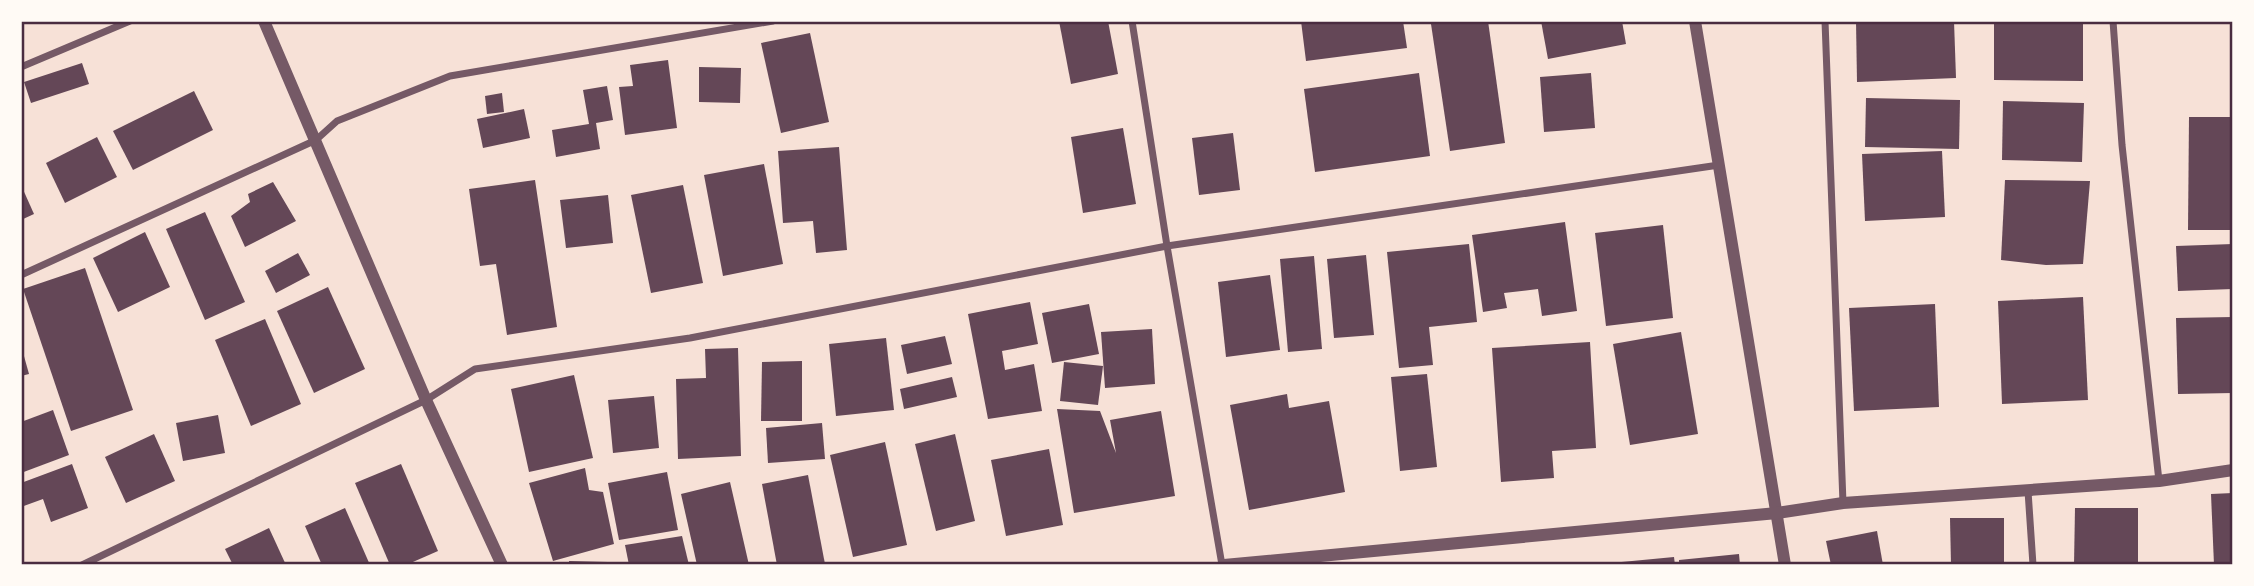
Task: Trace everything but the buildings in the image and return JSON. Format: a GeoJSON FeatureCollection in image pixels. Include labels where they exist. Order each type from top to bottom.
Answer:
{"type":"FeatureCollection","features":[{"type":"Feature","properties":{"kind":"street"},"geometry":{"type":"LineString","coordinates":[[21,67],[130,21]]}},
{"type":"Feature","properties":{"kind":"street"},"geometry":{"type":"LineString","coordinates":[[264,21],[426,400],[502,565]]}},
{"type":"Feature","properties":{"kind":"street"},"geometry":{"type":"LineString","coordinates":[[21,275],[316,140],[337,121],[450,76],[773,21]]}},
{"type":"Feature","properties":{"kind":"street"},"geometry":{"type":"LineString","coordinates":[[1132,21],[1167,246],[1223,565],[1777,513],[1843,503],[2159,481],[2233,470]]}},
{"type":"Feature","properties":{"kind":"street"},"geometry":{"type":"LineString","coordinates":[[1695,21],[1785,565]]}},
{"type":"Feature","properties":{"kind":"street"},"geometry":{"type":"LineString","coordinates":[[1825,21],[1843,503]]}},
{"type":"Feature","properties":{"kind":"street"},"geometry":{"type":"LineString","coordinates":[[2113,21],[2122,145],[2159,481]]}},
{"type":"Feature","properties":{"kind":"street"},"geometry":{"type":"LineString","coordinates":[[82,565],[426,400],[475,369],[690,338],[1167,246],[1719,165]]}},
{"type":"Feature","properties":{"kind":"street"},"geometry":{"type":"LineString","coordinates":[[2028,491],[2033,565]]}}]}
